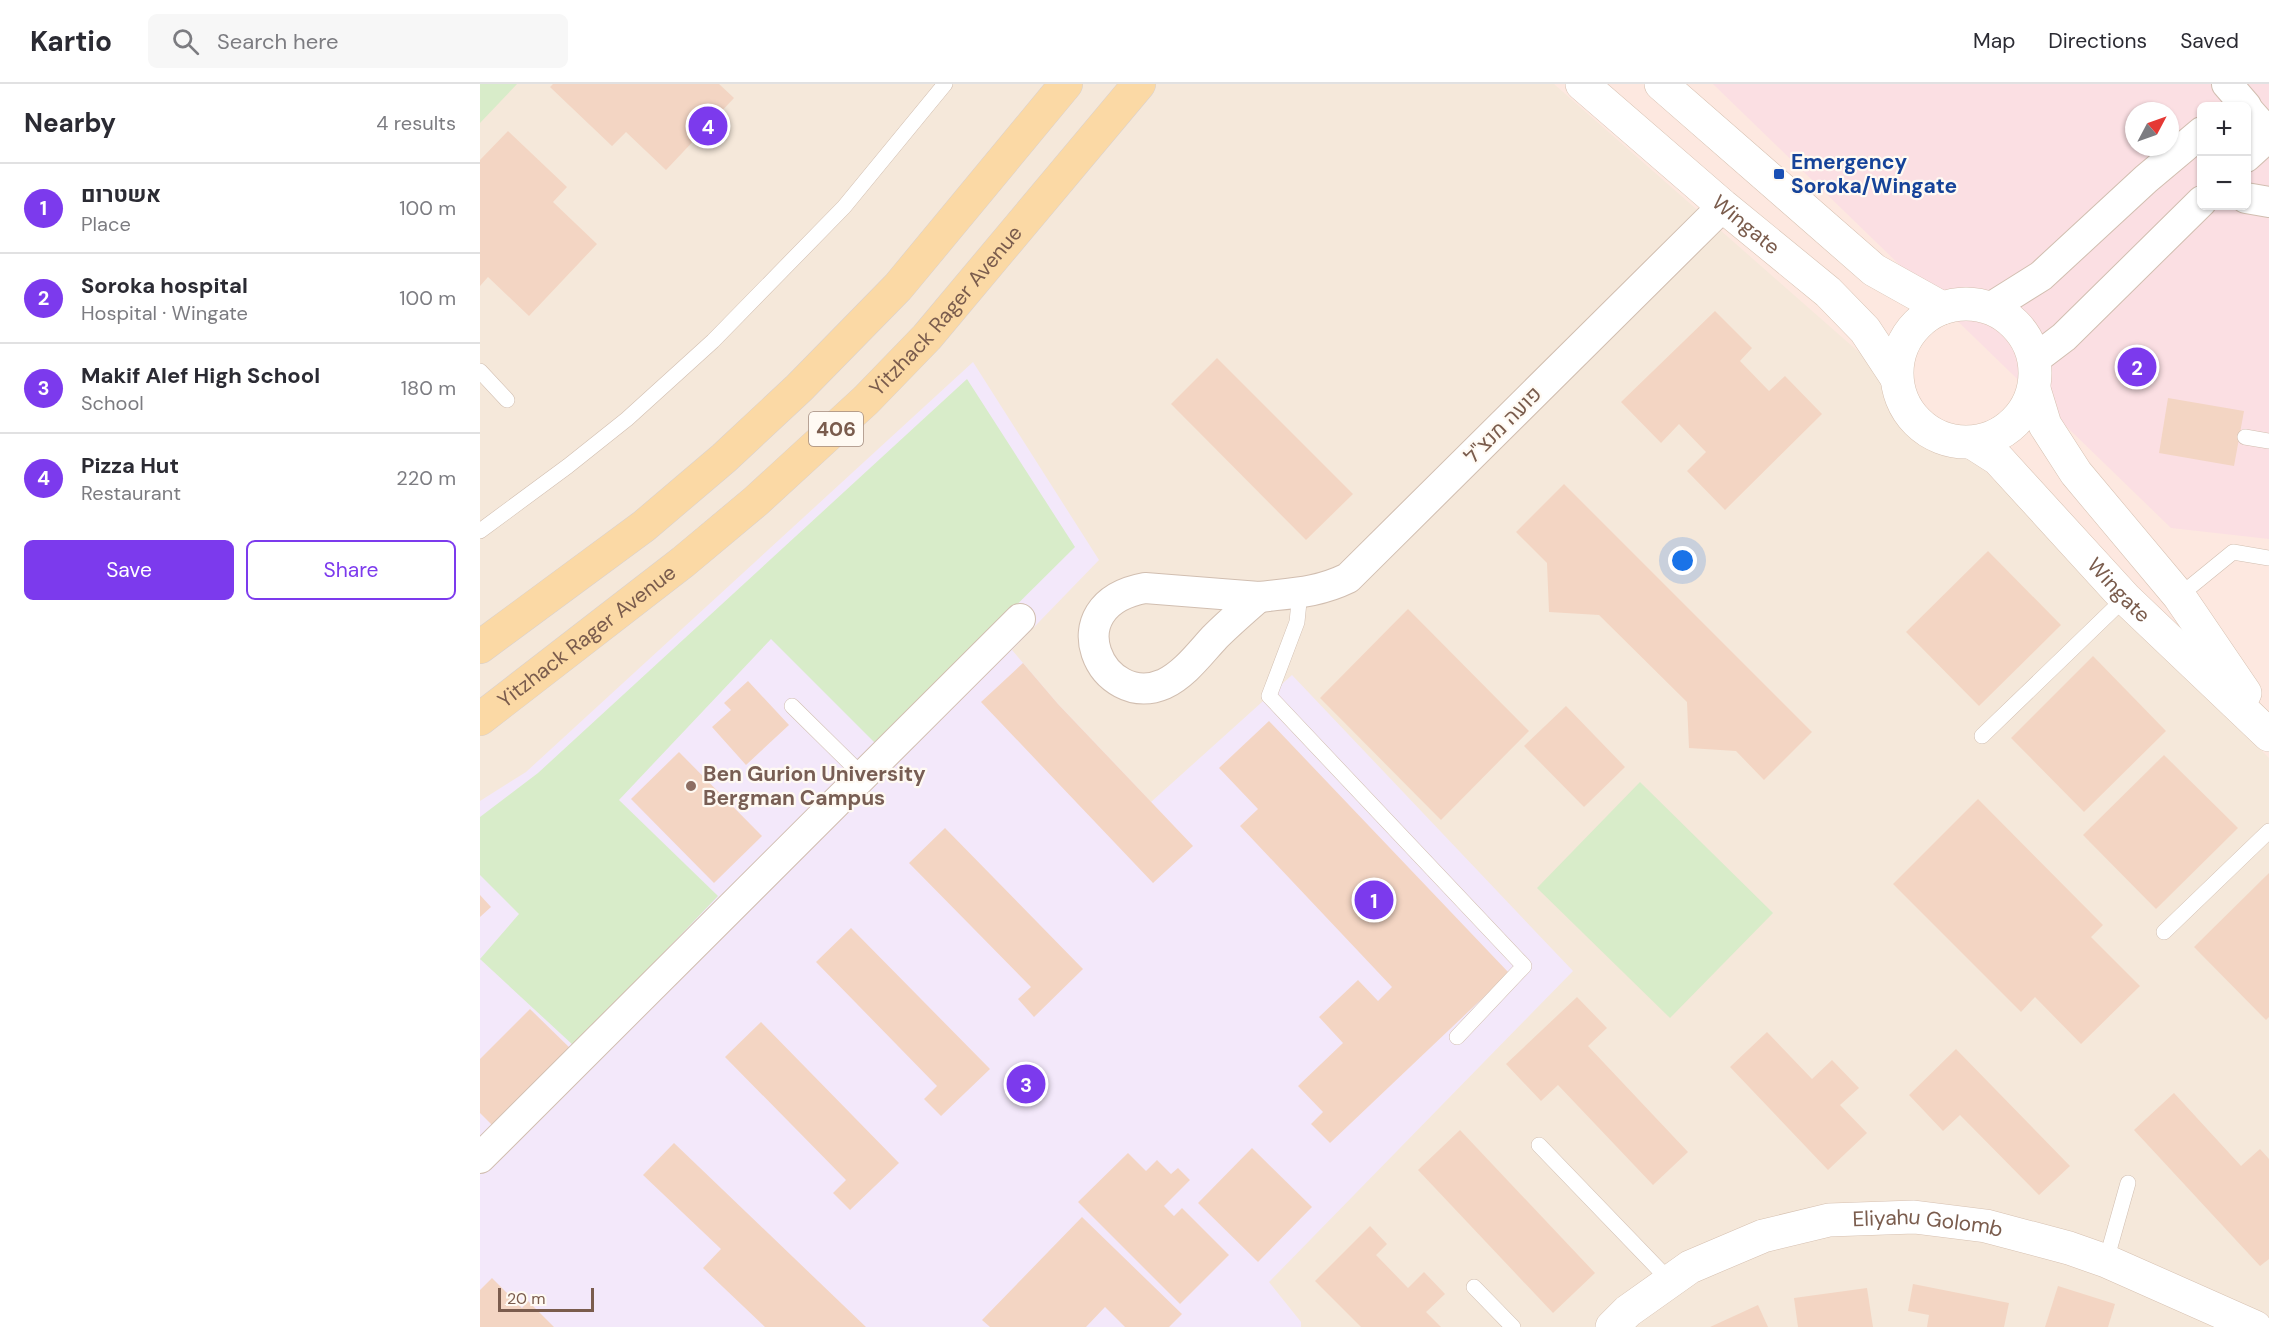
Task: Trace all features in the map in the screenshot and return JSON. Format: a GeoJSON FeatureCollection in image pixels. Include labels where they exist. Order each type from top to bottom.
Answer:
{"type":"FeatureCollection","features":[{"type":"Feature","properties":{"kind":"main road","name":"406"},"geometry":{"type":"LineString","coordinates":[[480,647],[644,526],[724,458],[799,388],[898,287],[1066,84]]}},
{"type":"Feature","properties":{"kind":"main road","name":"Yitzhack Rager Avenue"},"geometry":{"type":"LineString","coordinates":[[480,719],[693,554],[756,501],[866,400],[927,337],[1139,84]]}},
{"type":"Feature","properties":{"kind":"street","name":"Wingate"},"geometry":{"type":"LineString","coordinates":[[1582,84],[1723,206],[1828,292],[1865,330],[1896,377]]}},
{"type":"Feature","properties":{"kind":"street"},"geometry":{"type":"LineString","coordinates":[[1661,84],[1874,270],[1942,308]]}},
{"type":"Feature","properties":{"kind":"street"},"geometry":{"type":"LineString","coordinates":[[2241,98],[2269,135],[2248,156]]}},
{"type":"Feature","properties":{"kind":"street"},"geometry":{"type":"LineString","coordinates":[[1990,308],[2041,276],[2146,179],[2197,136]]}},
{"type":"Feature","properties":{"kind":"street"},"geometry":{"type":"LineString","coordinates":[[2251,199],[2269,202]]}},
{"type":"Feature","properties":{"kind":"street","name":"פועה מנצ\"ל"},"geometry":{"type":"LineString","coordinates":[[1259,597],[1216,636],[1188,667],[1166,683],[1150,689],[1132,688],[1115,677],[1101,663],[1093,649],[1092,631],[1100,612],[1112,601],[1129,591],[1145,588],[1259,597],[1307,593],[1327,588],[1348,578],[1723,206]]}},
{"type":"Feature","properties":{"kind":"street"},"geometry":{"type":"LineString","coordinates":[[2034,374],[2064,337],[2197,206]]}},
{"type":"Feature","properties":{"kind":"street"},"geometry":{"type":"LineString","coordinates":[[1966,304],[1990,308],[2011,319],[2026,337],[2034,374],[2028,405],[2019,420],[2006,431],[1990,439],[1973,443],[1951,441],[1929,432],[1912,417],[1901,399],[1896,377],[1899,355],[1908,334],[1923,318],[1942,308],[1966,304]]}},
{"type":"Feature","properties":{"kind":"street","name":"Wingate"},"geometry":{"type":"LineString","coordinates":[[2034,374],[2045,425],[2076,473],[2179,596],[2269,730]]}},
{"type":"Feature","properties":{"kind":"street","name":"Wingate"},"geometry":{"type":"LineString","coordinates":[[1973,443],[1998,459],[2125,598],[2269,735]]}},
{"type":"Feature","properties":{"kind":"street"},"geometry":{"type":"LineString","coordinates":[[480,1158],[1020,619]]}},
{"type":"Feature","properties":{"kind":"street","name":"Eliyahu Golomb"},"geometry":{"type":"LineString","coordinates":[[1612,1327],[1628,1311],[1690,1267],[1763,1236],[1830,1220],[1914,1217],[1986,1226],[2069,1248],[2106,1261],[2255,1327]]}},
{"type":"Feature","properties":{"kind":"lane"},"geometry":{"type":"LineString","coordinates":[[480,531],[627,419],[712,341],[844,207],[945,84]]}},
{"type":"Feature","properties":{"kind":"lane"},"geometry":{"type":"LineString","coordinates":[[480,371],[507,400]]}},
{"type":"Feature","properties":{"kind":"lane"},"geometry":{"type":"LineString","coordinates":[[2245,437],[2269,441]]}},
{"type":"Feature","properties":{"kind":"lane"},"geometry":{"type":"LineString","coordinates":[[2179,596],[2233,552],[2269,558]]}},
{"type":"Feature","properties":{"kind":"lane"},"geometry":{"type":"LineString","coordinates":[[1300,592],[1297,622],[1269,696],[1524,966],[1457,1037]]}},
{"type":"Feature","properties":{"kind":"lane"},"geometry":{"type":"LineString","coordinates":[[1982,736],[2125,598]]}},
{"type":"Feature","properties":{"kind":"lane"},"geometry":{"type":"LineString","coordinates":[[792,706],[863,776]]}},
{"type":"Feature","properties":{"kind":"lane"},"geometry":{"type":"LineString","coordinates":[[2164,932],[2269,831]]}},
{"type":"Feature","properties":{"kind":"lane"},"geometry":{"type":"LineString","coordinates":[[1539,1145],[1670,1281]]}},
{"type":"Feature","properties":{"kind":"lane"},"geometry":{"type":"LineString","coordinates":[[2106,1261],[2128,1183]]}},
{"type":"Feature","properties":{"kind":"lane"},"geometry":{"type":"LineString","coordinates":[[1474,1287],[1513,1327]]}},
{"type":"Feature","properties":{"kind":"shaded area"},"geometry":{"type":"Polygon","coordinates":[[[480,84],[2269,84],[2269,1327],[480,1327],[480,84]]]}},
{"type":"Feature","properties":{"kind":"shaded area"},"geometry":{"type":"Polygon","coordinates":[[[1554,84],[2269,84],[2269,758],[1926,411],[1554,84]]]}},
{"type":"Feature","properties":{"kind":"shaded area"},"geometry":{"type":"Polygon","coordinates":[[[1713,84],[2269,84],[2269,539],[2171,528],[1713,84]]]}},
{"type":"Feature","properties":{"kind":"shaded area"},"geometry":{"type":"Polygon","coordinates":[[[973,362],[1099,560],[1012,650],[1058,704],[1151,802],[1292,675],[1573,971],[1269,1282],[1301,1322],[1301,1327],[480,1327],[480,801],[526,772],[973,362]]]}},
{"type":"Feature","properties":{"kind":"green space"},"geometry":{"type":"Polygon","coordinates":[[[480,84],[517,84],[480,123],[480,84]]]}},
{"type":"Feature","properties":{"kind":"green space"},"geometry":{"type":"Polygon","coordinates":[[[967,379],[1075,547],[876,744],[771,639],[619,800],[718,896],[574,1046],[480,959],[519,914],[480,875],[480,817],[538,773],[967,379]]]}},
{"type":"Feature","properties":{"kind":"green space"},"geometry":{"type":"Polygon","coordinates":[[[1640,782],[1773,913],[1670,1018],[1537,888],[1640,782]]]}},
{"type":"Feature","properties":{"kind":"building"},"geometry":{"type":"Polygon","coordinates":[[[553,84],[719,84],[734,98],[666,170],[626,132],[612,146],[550,87],[553,84]]]}},
{"type":"Feature","properties":{"kind":"building"},"geometry":{"type":"Polygon","coordinates":[[[508,131],[567,187],[553,202],[597,244],[529,316],[488,277],[480,286],[480,160],[508,131]]]}},
{"type":"Feature","properties":{"kind":"building"},"geometry":{"type":"Polygon","coordinates":[[[1715,311],[1752,348],[1740,361],[1769,391],[1785,376],[1822,414],[1725,510],[1687,471],[1706,452],[1679,424],[1661,443],[1621,402],[1715,311]]]}},
{"type":"Feature","properties":{"kind":"building"},"geometry":{"type":"Polygon","coordinates":[[[1217,358],[1353,494],[1306,540],[1171,404],[1217,358]]]}},
{"type":"Feature","properties":{"kind":"building"},"geometry":{"type":"Polygon","coordinates":[[[2168,398],[2244,411],[2234,466],[2159,453],[2168,398]]]}},
{"type":"Feature","properties":{"kind":"building"},"geometry":{"type":"Polygon","coordinates":[[[1564,484],[1812,732],[1764,780],[1736,751],[1689,748],[1687,702],[1599,615],[1549,612],[1547,563],[1516,532],[1564,484]]]}},
{"type":"Feature","properties":{"kind":"building"},"geometry":{"type":"Polygon","coordinates":[[[1988,551],[2061,625],[1979,706],[1906,632],[1988,551]]]}},
{"type":"Feature","properties":{"kind":"building"},"geometry":{"type":"Polygon","coordinates":[[[1408,609],[1529,731],[1441,820],[1320,698],[1408,609]]]}},
{"type":"Feature","properties":{"kind":"building"},"geometry":{"type":"Polygon","coordinates":[[[2093,656],[2166,731],[2084,812],[2011,738],[2093,656]]]}},
{"type":"Feature","properties":{"kind":"building"},"geometry":{"type":"Polygon","coordinates":[[[1023,663],[1058,704],[1193,846],[1153,883],[981,702],[1023,663]]]}},
{"type":"Feature","properties":{"kind":"building"},"geometry":{"type":"Polygon","coordinates":[[[748,681],[789,725],[746,765],[712,727],[731,710],[724,703],[748,681]]]}},
{"type":"Feature","properties":{"kind":"building"},"geometry":{"type":"Polygon","coordinates":[[[1566,706],[1625,767],[1584,807],[1524,746],[1566,706]]]}},
{"type":"Feature","properties":{"kind":"building"},"geometry":{"type":"Polygon","coordinates":[[[1269,721],[1509,973],[1330,1143],[1311,1124],[1323,1112],[1298,1086],[1343,1043],[1319,1017],[1358,980],[1378,1001],[1392,987],[1240,826],[1258,809],[1219,768],[1269,721]]]}},
{"type":"Feature","properties":{"kind":"building"},"geometry":{"type":"Polygon","coordinates":[[[679,752],[762,836],[714,883],[631,799],[679,752]]]}},
{"type":"Feature","properties":{"kind":"building"},"geometry":{"type":"Polygon","coordinates":[[[2164,755],[2238,828],[2156,909],[2083,835],[2164,755]]]}},
{"type":"Feature","properties":{"kind":"building"},"geometry":{"type":"Polygon","coordinates":[[[1978,799],[2103,925],[2091,937],[2140,986],[2081,1044],[2035,997],[2021,1012],[1893,884],[1978,799]]]}},
{"type":"Feature","properties":{"kind":"building"},"geometry":{"type":"Polygon","coordinates":[[[945,828],[1083,969],[1034,1017],[1018,999],[1031,987],[909,863],[945,828]]]}},
{"type":"Feature","properties":{"kind":"building"},"geometry":{"type":"Polygon","coordinates":[[[2269,873],[2269,1017],[2266,1020],[2194,947],[2269,873]]]}},
{"type":"Feature","properties":{"kind":"building"},"geometry":{"type":"Polygon","coordinates":[[[480,895],[491,907],[480,917],[480,895]]]}},
{"type":"Feature","properties":{"kind":"building"},"geometry":{"type":"Polygon","coordinates":[[[851,928],[990,1069],[941,1116],[924,1099],[937,1086],[816,962],[851,928]]]}},
{"type":"Feature","properties":{"kind":"building"},"geometry":{"type":"Polygon","coordinates":[[[1577,997],[1607,1028],[1588,1046],[1688,1152],[1653,1185],[1558,1085],[1541,1101],[1506,1064],[1577,997]]]}},
{"type":"Feature","properties":{"kind":"building"},"geometry":{"type":"Polygon","coordinates":[[[530,1009],[573,1051],[496,1129],[480,1113],[480,1059],[530,1009]]]}},
{"type":"Feature","properties":{"kind":"building"},"geometry":{"type":"Polygon","coordinates":[[[761,1022],[899,1163],[850,1210],[833,1193],[846,1180],[725,1057],[761,1022]]]}},
{"type":"Feature","properties":{"kind":"building"},"geometry":{"type":"Polygon","coordinates":[[[1767,1032],[1812,1079],[1832,1060],[1859,1088],[1840,1105],[1867,1133],[1828,1170],[1730,1067],[1767,1032]]]}},
{"type":"Feature","properties":{"kind":"building"},"geometry":{"type":"Polygon","coordinates":[[[1956,1049],[2070,1166],[2039,1195],[1960,1115],[1943,1131],[1909,1095],[1956,1049]]]}},
{"type":"Feature","properties":{"kind":"building"},"geometry":{"type":"Polygon","coordinates":[[[2174,1093],[2241,1166],[2260,1149],[2269,1159],[2269,1259],[2260,1266],[2134,1130],[2174,1093]]]}},
{"type":"Feature","properties":{"kind":"building"},"geometry":{"type":"Polygon","coordinates":[[[1460,1130],[1595,1273],[1553,1313],[1418,1170],[1460,1130]]]}},
{"type":"Feature","properties":{"kind":"building"},"geometry":{"type":"Polygon","coordinates":[[[674,1143],[866,1327],[765,1327],[703,1268],[721,1249],[643,1175],[674,1143]]]}},
{"type":"Feature","properties":{"kind":"building"},"geometry":{"type":"Polygon","coordinates":[[[1252,1148],[1312,1207],[1258,1262],[1198,1203],[1252,1148]]]}},
{"type":"Feature","properties":{"kind":"building"},"geometry":{"type":"Polygon","coordinates":[[[1128,1153],[1146,1171],[1157,1160],[1171,1174],[1178,1168],[1190,1180],[1164,1206],[1174,1216],[1182,1208],[1229,1255],[1180,1304],[1078,1202],[1128,1153]]]}},
{"type":"Feature","properties":{"kind":"building"},"geometry":{"type":"Polygon","coordinates":[[[1082,1217],[1182,1314],[1169,1327],[1125,1327],[1105,1307],[1086,1327],[990,1327],[982,1320],[1082,1217]]]}},
{"type":"Feature","properties":{"kind":"building"},"geometry":{"type":"Polygon","coordinates":[[[1370,1226],[1387,1244],[1376,1255],[1408,1288],[1424,1272],[1445,1294],[1426,1312],[1441,1327],[1361,1327],[1315,1281],[1370,1226]]]}},
{"type":"Feature","properties":{"kind":"building"},"geometry":{"type":"Polygon","coordinates":[[[492,1278],[522,1308],[528,1301],[554,1327],[480,1327],[480,1290],[492,1278]]]}},
{"type":"Feature","properties":{"kind":"building"},"geometry":{"type":"Polygon","coordinates":[[[1913,1284],[2009,1303],[2004,1327],[1927,1327],[1929,1315],[1908,1311],[1913,1284]]]}},
{"type":"Feature","properties":{"kind":"building"},"geometry":{"type":"Polygon","coordinates":[[[2058,1286],[2115,1304],[2108,1327],[2045,1327],[2058,1286]]]}},
{"type":"Feature","properties":{"kind":"building"},"geometry":{"type":"Polygon","coordinates":[[[1867,1288],[1873,1327],[1798,1327],[1794,1298],[1867,1288]]]}},
{"type":"Feature","properties":{"kind":"building"},"geometry":{"type":"Polygon","coordinates":[[[1758,1305],[1768,1327],[1710,1327],[1758,1305]]]}},
{"type":"Feature","properties":{"kind":"place","name":"Pizza Hut"},"geometry":{"type":"Point","coordinates":[708,126]}},
{"type":"Feature","properties":{"kind":"place","name":"Emergency Soroka/Wingate"},"geometry":{"type":"Point","coordinates":[1779,174]}},
{"type":"Feature","properties":{"kind":"place","name":"Soroka hospital"},"geometry":{"type":"Point","coordinates":[2137,367]}},
{"type":"Feature","properties":{"kind":"place","name":"Ben Gurion University Bergman Campus"},"geometry":{"type":"Point","coordinates":[691,786]}},
{"type":"Feature","properties":{"kind":"place","name":"אשטרום"},"geometry":{"type":"Point","coordinates":[1374,900]}},
{"type":"Feature","properties":{"kind":"place","name":"Makif Alef High School"},"geometry":{"type":"Point","coordinates":[1026,1084]}}]}
